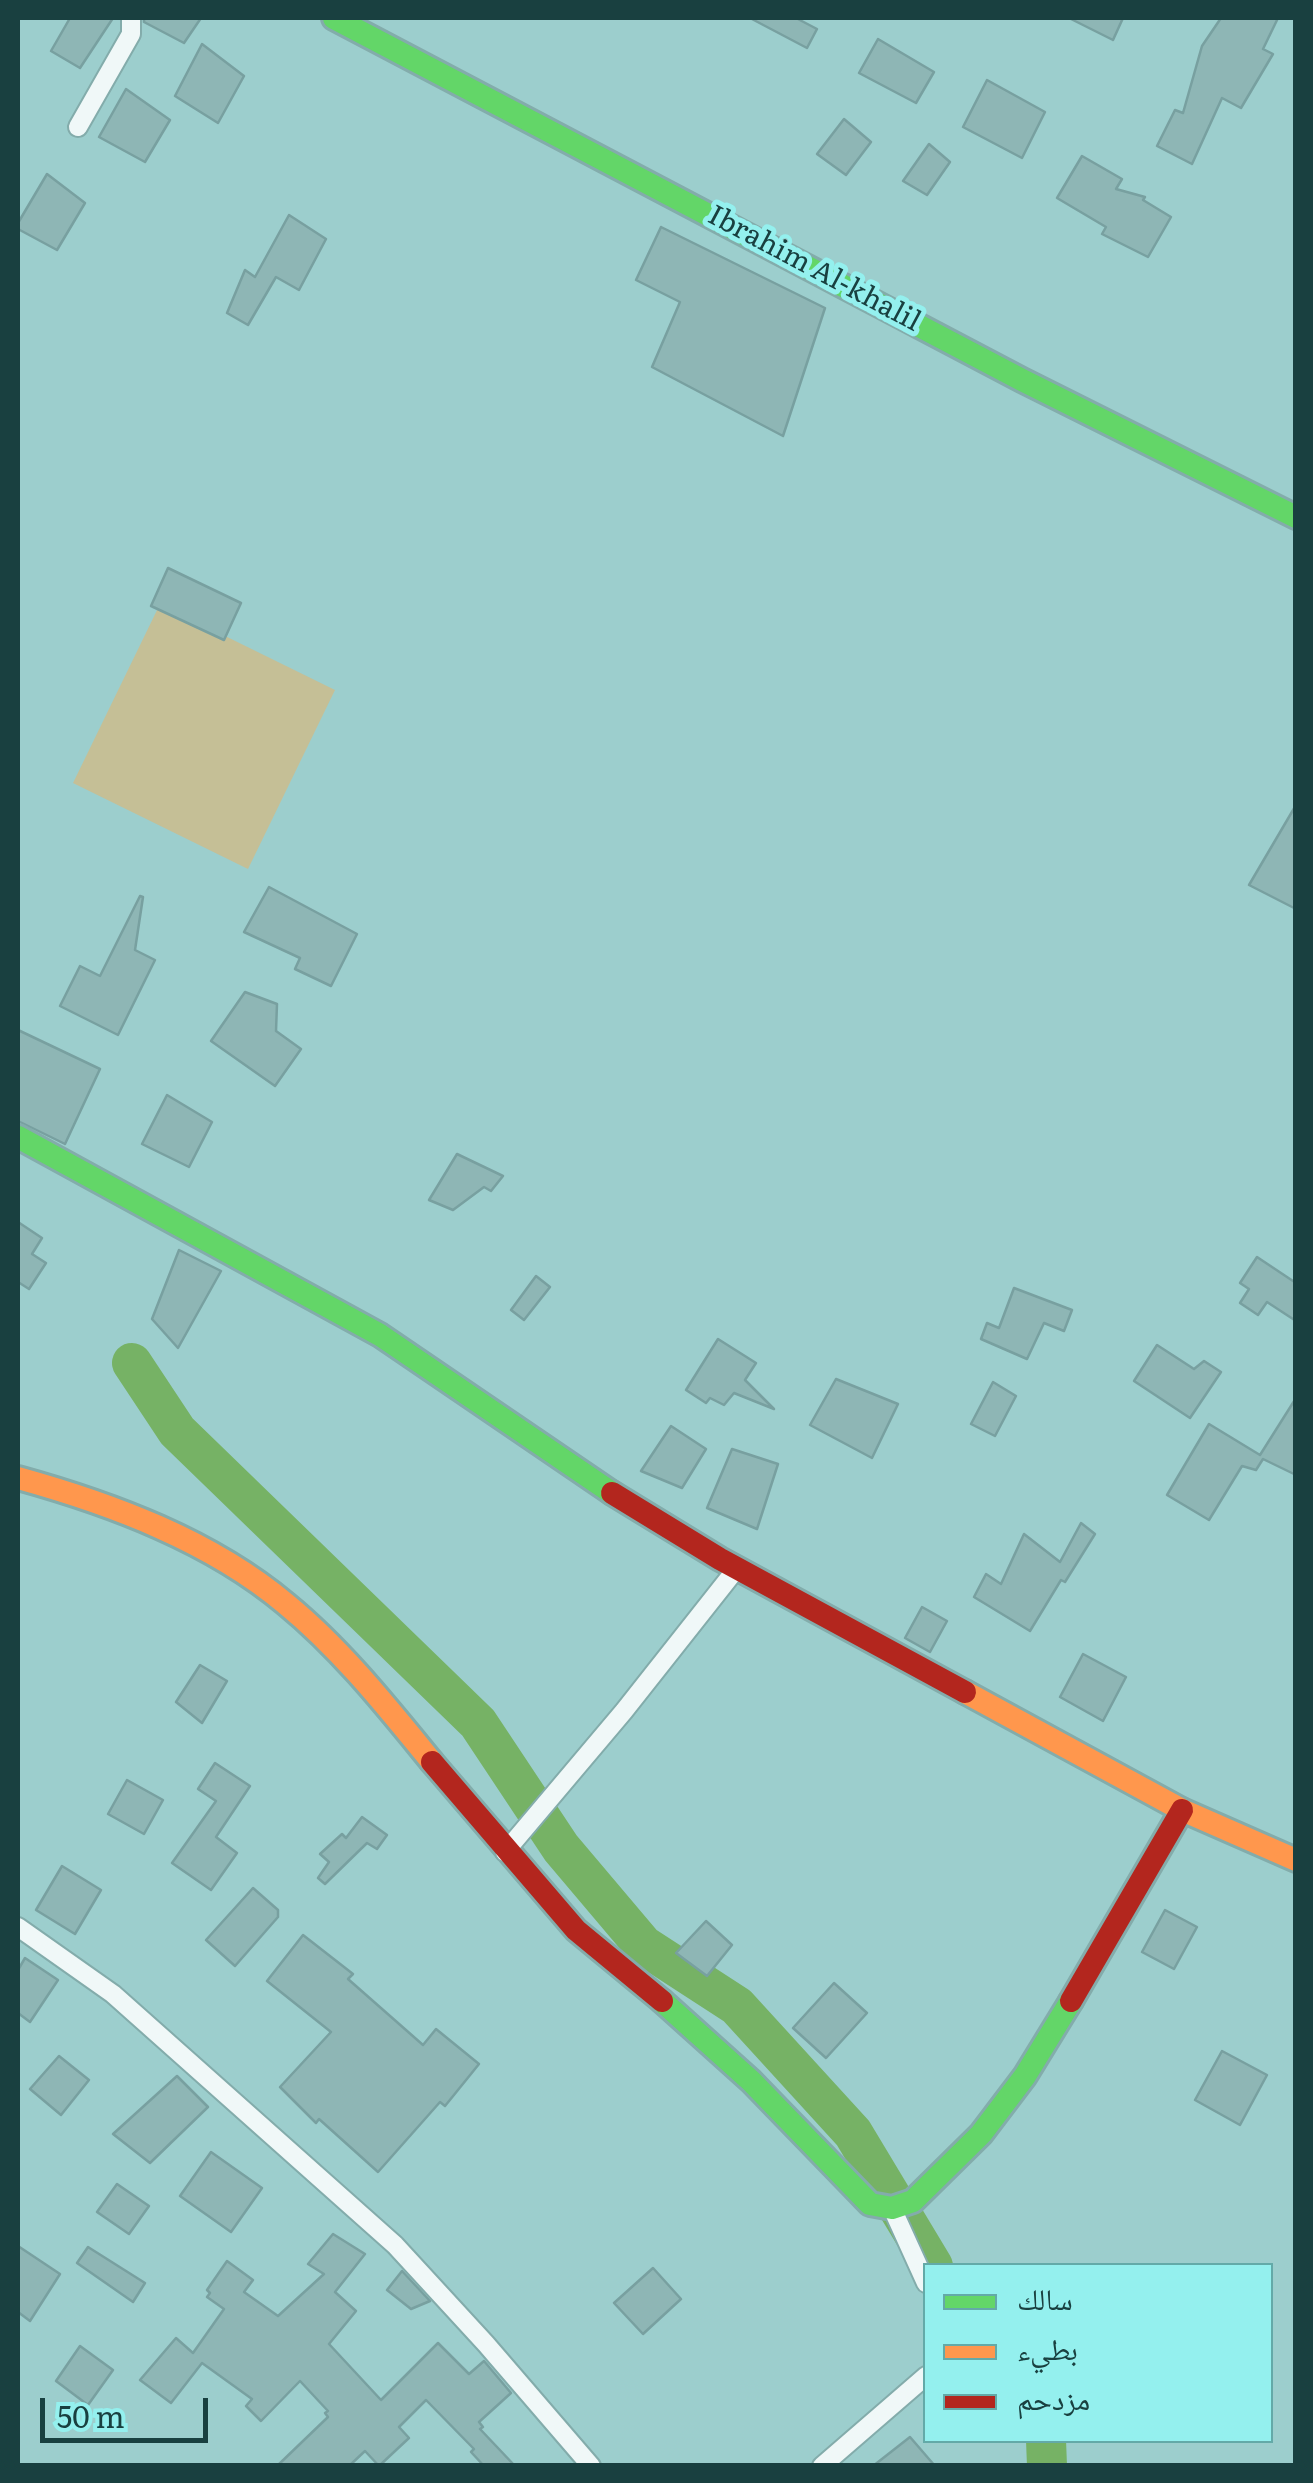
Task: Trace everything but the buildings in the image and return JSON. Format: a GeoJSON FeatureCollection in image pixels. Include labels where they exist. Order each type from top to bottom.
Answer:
{"type":"FeatureCollection","features":[{"type":"Feature","properties":{"kind":"street"},"geometry":{"type":"LineString","coordinates":[[78,126],[131,34],[131,18]]}},
{"type":"Feature","properties":{"kind":"street","name":"Ibrahim Al-khalil"},"geometry":{"type":"LineString","coordinates":[[334,18],[1022,380],[1296,517]]}},
{"type":"Feature","properties":{"kind":"street"},"geometry":{"type":"LineString","coordinates":[[18,1137],[380,1335],[577,1472],[737,1568],[1182,1810],[1290,1853]]}},
{"type":"Feature","properties":{"kind":"street"},"geometry":{"type":"LineString","coordinates":[[18,1478],[69,1490],[162,1532],[241,1570],[285,1603],[327,1642],[420,1746],[505,1852],[581,1936],[770,2096],[870,2204],[892,2208],[913,2201],[982,2134],[1025,2076],[1182,1810]]}},
{"type":"Feature","properties":{"kind":"street"},"geometry":{"type":"LineString","coordinates":[[505,1852],[624,1712],[737,1568]]}},
{"type":"Feature","properties":{"kind":"street"},"geometry":{"type":"LineString","coordinates":[[18,1926],[113,1994],[394,2245],[591,2466]]}},
{"type":"Feature","properties":{"kind":"street"},"geometry":{"type":"LineString","coordinates":[[892,2208],[923,2276]]}},
{"type":"Feature","properties":{"kind":"street"},"geometry":{"type":"LineString","coordinates":[[822,2466],[923,2379]]}},
{"type":"Feature","properties":{"kind":"shaded area"},"geometry":{"type":"Polygon","coordinates":[[[160,604],[335,690],[248,869],[73,783],[160,604]]]}},
{"type":"Feature","properties":{"kind":"waterway"},"geometry":{"type":"LineString","coordinates":[[132,1363],[177,1431],[478,1723],[561,1848],[643,1945],[737,2006],[853,2133],[931,2263]]}},
{"type":"Feature","properties":{"kind":"waterway"},"geometry":{"type":"LineString","coordinates":[[1046,2443],[1047,2466]]}},
{"type":"Feature","properties":{"kind":"traffic: fast"},"geometry":{"type":"LineString","coordinates":[[334,18],[1022,380],[1296,517]]}},
{"type":"Feature","properties":{"kind":"traffic: fast"},"geometry":{"type":"LineString","coordinates":[[18,1137],[380,1335],[612,1493]]}},
{"type":"Feature","properties":{"kind":"traffic: fast"},"geometry":{"type":"LineString","coordinates":[[662,2001],[751,2081],[870,2204],[892,2208],[913,2201],[981,2134],[1025,2076],[1071,2001]]}},
{"type":"Feature","properties":{"kind":"traffic: slow"},"geometry":{"type":"LineString","coordinates":[[18,1478],[159,1527],[226,1561],[257,1582],[306,1621],[344,1659],[432,1762]]}},
{"type":"Feature","properties":{"kind":"traffic: slow"},"geometry":{"type":"LineString","coordinates":[[965,1692],[1182,1810],[1296,1860]]}},
{"type":"Feature","properties":{"kind":"traffic: jam"},"geometry":{"type":"LineString","coordinates":[[612,1493],[720,1559],[965,1692]]}},
{"type":"Feature","properties":{"kind":"traffic: jam"},"geometry":{"type":"LineString","coordinates":[[432,1762],[576,1930],[662,2001]]}},
{"type":"Feature","properties":{"kind":"traffic: jam"},"geometry":{"type":"LineString","coordinates":[[1071,2001],[1182,1810]]}}]}
